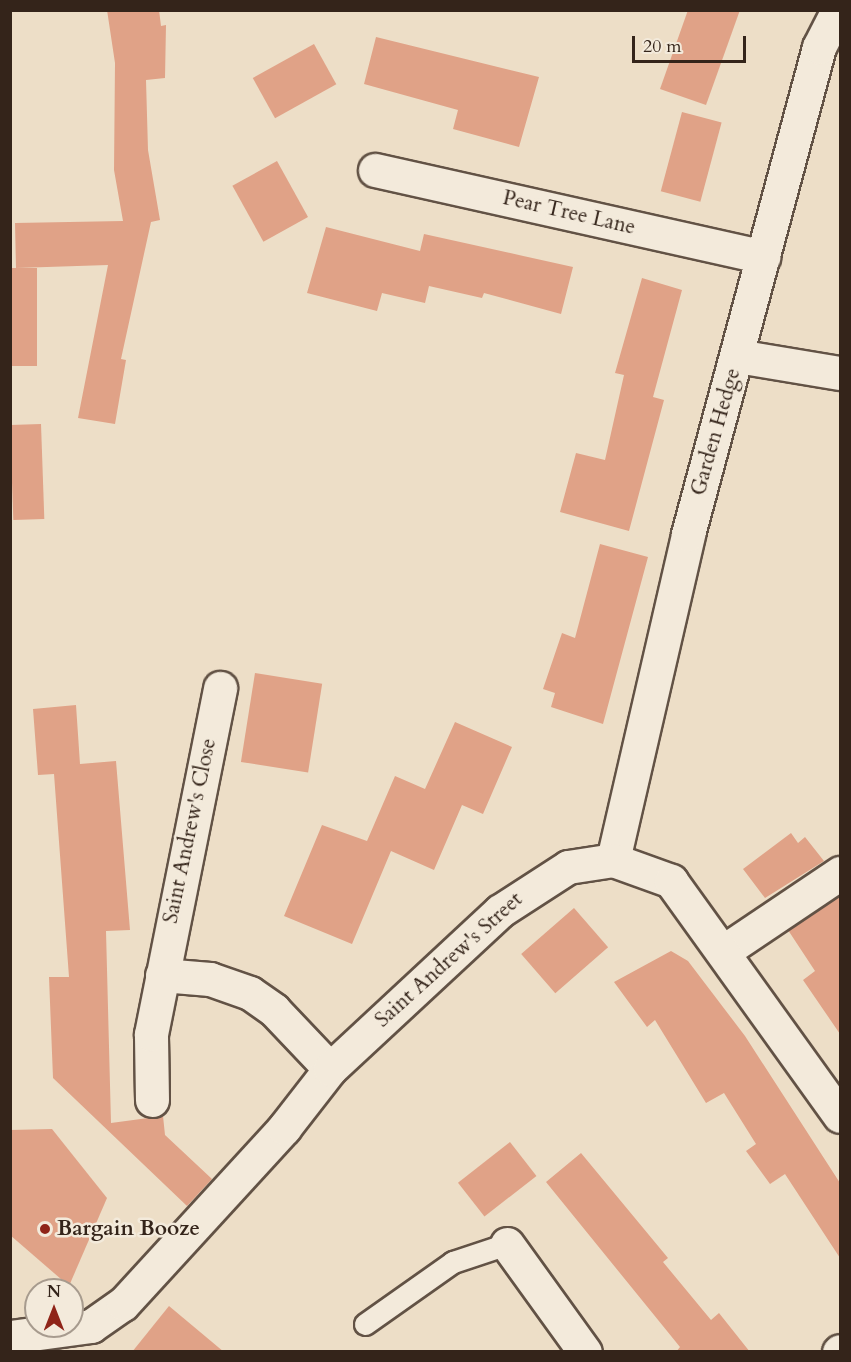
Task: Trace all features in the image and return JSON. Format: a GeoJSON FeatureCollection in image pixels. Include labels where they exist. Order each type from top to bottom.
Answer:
{"type":"FeatureCollection","features":[{"type":"Feature","properties":{"kind":"street","name":"Garden Hedge"},"geometry":{"type":"LineString","coordinates":[[613,860],[688,534],[738,356],[819,47],[838,10]]}},
{"type":"Feature","properties":{"kind":"street","name":"Pear Tree Lane"},"geometry":{"type":"LineString","coordinates":[[375,170],[763,257]]}},
{"type":"Feature","properties":{"kind":"street"},"geometry":{"type":"LineString","coordinates":[[738,356],[840,373]]}},
{"type":"Feature","properties":{"kind":"street","name":"Saint Andrew's Close"},"geometry":{"type":"LineString","coordinates":[[152,1100],[151,1034],[220,688]]}},
{"type":"Feature","properties":{"kind":"street","name":"Saint Andrew's Street"},"geometry":{"type":"LineString","coordinates":[[10,1336],[84,1339],[123,1304],[209,1212],[330,1070],[531,886],[568,867],[613,860],[671,881],[839,1111]]}},
{"type":"Feature","properties":{"kind":"street"},"geometry":{"type":"LineString","coordinates":[[724,951],[840,873]]}},
{"type":"Feature","properties":{"kind":"street"},"geometry":{"type":"LineString","coordinates":[[162,975],[210,979],[250,993],[274,1010],[330,1070]]}},
{"type":"Feature","properties":{"kind":"street"},"geometry":{"type":"LineString","coordinates":[[507,1244],[585,1352]]}},
{"type":"Feature","properties":{"kind":"lane"},"geometry":{"type":"LineString","coordinates":[[365,1324],[453,1262],[507,1244]]}},
{"type":"Feature","properties":{"kind":"building"},"geometry":{"type":"Polygon","coordinates":[[[107,10],[159,10],[161,26],[166,25],[165,78],[146,80],[148,150],[160,220],[151,222],[121,359],[126,360],[115,424],[78,418],[108,265],[16,268],[15,223],[123,221],[114,170],[115,63],[107,10]]]}},
{"type":"Feature","properties":{"kind":"building"},"geometry":{"type":"Polygon","coordinates":[[[688,10],[740,10],[706,105],[660,89],[688,10]]]}},
{"type":"Feature","properties":{"kind":"building"},"geometry":{"type":"Polygon","coordinates":[[[376,37],[539,77],[519,147],[453,129],[458,110],[364,84],[376,37]]]}},
{"type":"Feature","properties":{"kind":"building"},"geometry":{"type":"Polygon","coordinates":[[[314,44],[336,84],[275,118],[253,78],[314,44]]]}},
{"type":"Feature","properties":{"kind":"building"},"geometry":{"type":"Polygon","coordinates":[[[682,112],[722,123],[700,202],[661,191],[682,112]]]}},
{"type":"Feature","properties":{"kind":"building"},"geometry":{"type":"Polygon","coordinates":[[[277,161],[308,217],[263,242],[232,186],[277,161]]]}},
{"type":"Feature","properties":{"kind":"building"},"geometry":{"type":"Polygon","coordinates":[[[326,227],[420,251],[424,234],[573,267],[561,314],[484,293],[482,298],[429,286],[425,303],[382,293],[377,311],[307,293],[326,227]]]}},
{"type":"Feature","properties":{"kind":"building"},"geometry":{"type":"Polygon","coordinates":[[[10,268],[37,268],[37,366],[10,366],[10,268]]]}},
{"type":"Feature","properties":{"kind":"building"},"geometry":{"type":"Polygon","coordinates":[[[642,278],[682,290],[653,397],[664,400],[629,531],[560,512],[576,453],[605,460],[624,375],[615,373],[642,278]]]}},
{"type":"Feature","properties":{"kind":"building"},"geometry":{"type":"Polygon","coordinates":[[[41,424],[44,519],[13,520],[10,425],[41,424]]]}},
{"type":"Feature","properties":{"kind":"building"},"geometry":{"type":"Polygon","coordinates":[[[600,544],[648,557],[603,724],[551,707],[555,693],[543,689],[562,633],[575,638],[600,544]]]}},
{"type":"Feature","properties":{"kind":"building"},"geometry":{"type":"Polygon","coordinates":[[[255,673],[322,684],[308,773],[241,762],[255,673]]]}},
{"type":"Feature","properties":{"kind":"building"},"geometry":{"type":"Polygon","coordinates":[[[76,705],[80,764],[116,761],[130,930],[106,931],[111,1123],[163,1116],[165,1135],[212,1179],[187,1206],[53,1078],[49,977],[69,977],[54,774],[38,775],[33,709],[76,705]]]}},
{"type":"Feature","properties":{"kind":"building"},"geometry":{"type":"Polygon","coordinates":[[[455,722],[512,747],[483,814],[462,805],[434,870],[391,851],[352,944],[284,916],[322,825],[367,841],[395,776],[425,789],[455,722]]]}},
{"type":"Feature","properties":{"kind":"building"},"geometry":{"type":"Polygon","coordinates":[[[791,833],[798,843],[805,837],[824,861],[765,898],[743,869],[791,833]]]}},
{"type":"Feature","properties":{"kind":"building"},"geometry":{"type":"Polygon","coordinates":[[[840,895],[840,1034],[803,980],[815,971],[788,930],[840,895]]]}},
{"type":"Feature","properties":{"kind":"building"},"geometry":{"type":"Polygon","coordinates":[[[574,908],[608,947],[555,993],[521,954],[574,908]]]}},
{"type":"Feature","properties":{"kind":"building"},"geometry":{"type":"Polygon","coordinates":[[[671,951],[688,961],[745,1036],[840,1183],[840,1258],[785,1174],[770,1184],[746,1151],[756,1144],[724,1093],[706,1103],[655,1020],[647,1027],[614,982],[671,951]]]}},
{"type":"Feature","properties":{"kind":"building"},"geometry":{"type":"Polygon","coordinates":[[[52,1129],[107,1198],[72,1278],[60,1278],[10,1235],[10,1130],[52,1129]]]}},
{"type":"Feature","properties":{"kind":"building"},"geometry":{"type":"Polygon","coordinates":[[[510,1142],[536,1176],[484,1217],[458,1183],[510,1142]]]}},
{"type":"Feature","properties":{"kind":"building"},"geometry":{"type":"Polygon","coordinates":[[[581,1153],[668,1258],[663,1262],[711,1320],[719,1313],[750,1352],[676,1352],[680,1347],[546,1182],[581,1153]]]}},
{"type":"Feature","properties":{"kind":"building"},"geometry":{"type":"Polygon","coordinates":[[[169,1306],[224,1352],[132,1352],[169,1306]]]}},
{"type":"Feature","properties":{"kind":"place","name":"Bargain Booze"},"geometry":{"type":"Point","coordinates":[45,1229]}}]}
